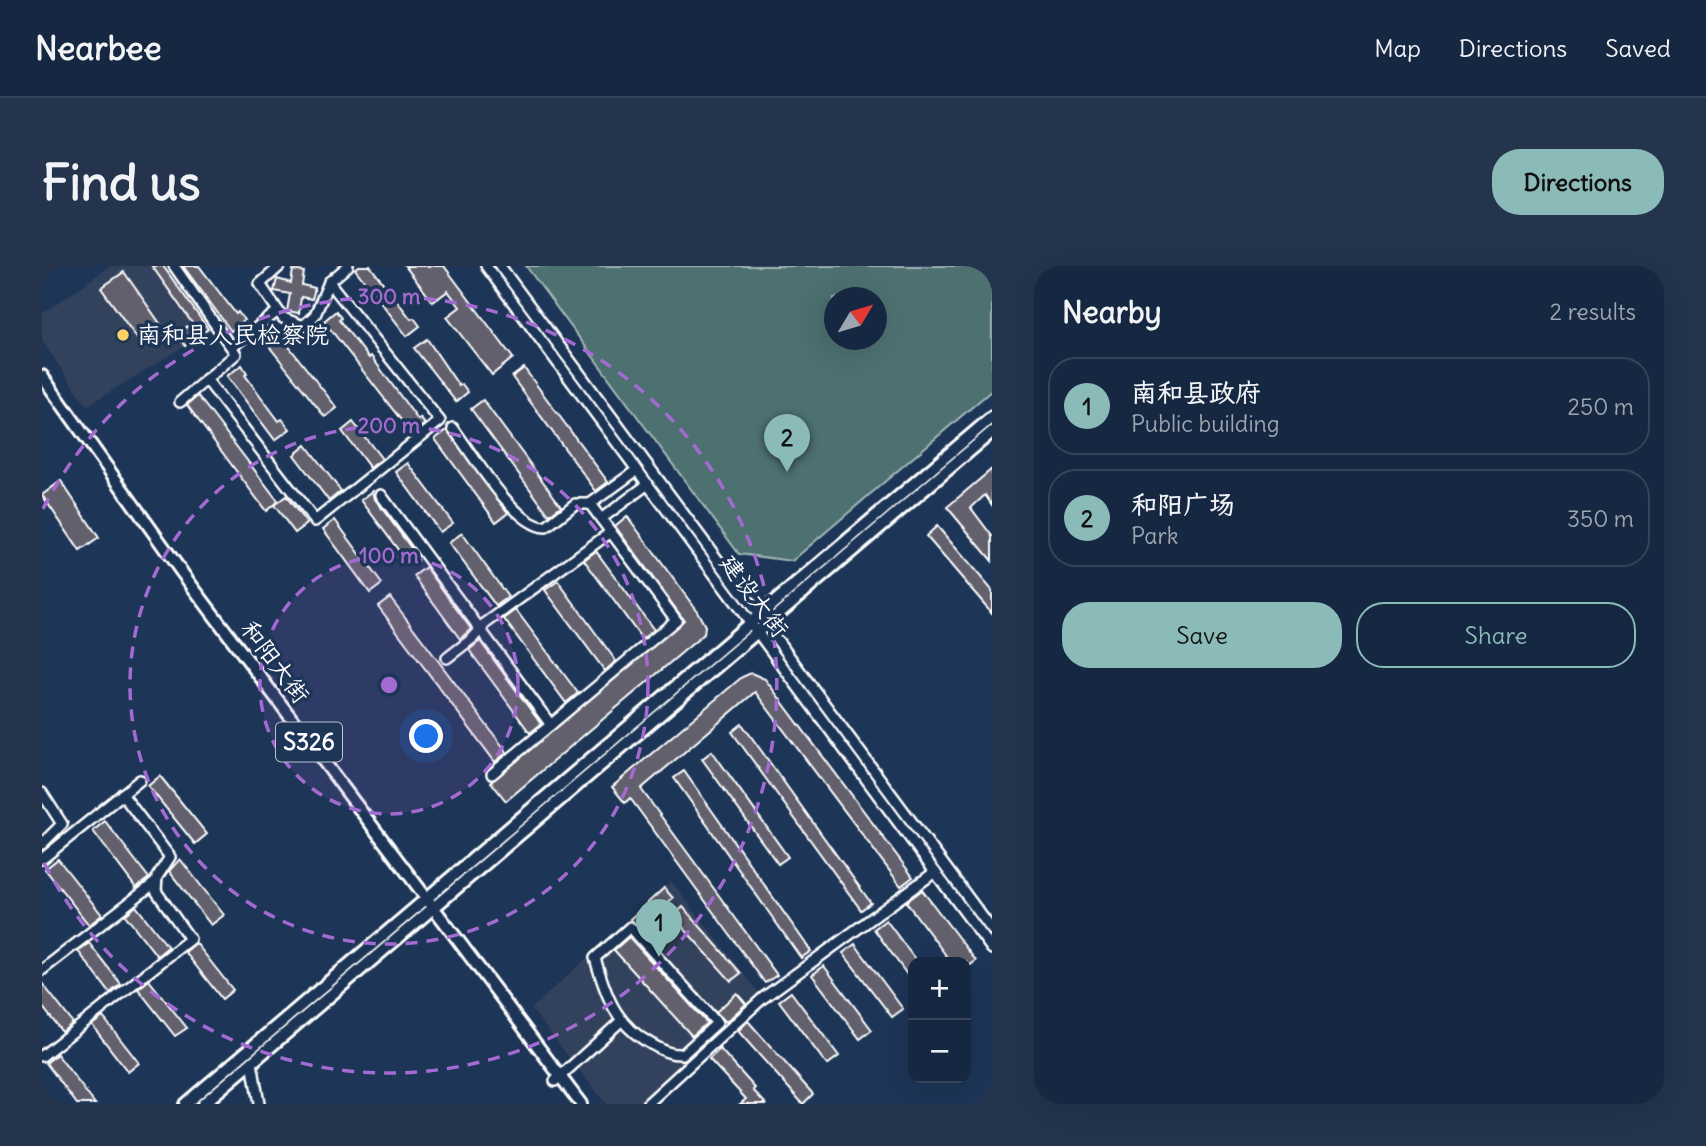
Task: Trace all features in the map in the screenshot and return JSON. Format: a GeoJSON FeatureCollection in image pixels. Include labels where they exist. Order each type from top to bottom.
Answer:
{"type":"FeatureCollection","features":[{"type":"Feature","properties":{"kind":"main road","name":"和阳大街"},"geometry":{"type":"LineString","coordinates":[[42,376],[175,564],[558,1079],[581,1104]]}},
{"type":"Feature","properties":{"kind":"main road","name":"和阳大街"},"geometry":{"type":"LineString","coordinates":[[42,388],[177,578],[428,905]]}},
{"type":"Feature","properties":{"kind":"main road"},"geometry":{"type":"LineString","coordinates":[[758,624],[992,417]]}},
{"type":"Feature","properties":{"kind":"main road"},"geometry":{"type":"LineString","coordinates":[[185,1104],[428,905],[758,624],[992,432]]}},
{"type":"Feature","properties":{"kind":"main road"},"geometry":{"type":"LineString","coordinates":[[203,1104],[428,905]]}},
{"type":"Feature","properties":{"kind":"main road","name":"和阳大街"},"geometry":{"type":"LineString","coordinates":[[558,1079],[572,1104]]}},
{"type":"Feature","properties":{"kind":"street"},"geometry":{"type":"LineString","coordinates":[[174,266],[233,346],[236,354],[180,402]]}},
{"type":"Feature","properties":{"kind":"street"},"geometry":{"type":"LineString","coordinates":[[280,266],[260,284],[278,312],[292,323],[307,324],[315,315],[329,282],[348,266]]}},
{"type":"Feature","properties":{"kind":"street","name":"建设大街"},"geometry":{"type":"LineString","coordinates":[[486,266],[648,485],[992,930]]}},
{"type":"Feature","properties":{"kind":"street","name":"建设大街"},"geometry":{"type":"LineString","coordinates":[[500,266],[992,949]]}},
{"type":"Feature","properties":{"kind":"street"},"geometry":{"type":"LineString","coordinates":[[206,379],[315,521],[440,421],[329,282]]}},
{"type":"Feature","properties":{"kind":"street"},"geometry":{"type":"LineString","coordinates":[[233,346],[278,312]]}},
{"type":"Feature","properties":{"kind":"street"},"geometry":{"type":"LineString","coordinates":[[453,428],[516,512],[533,525],[546,527],[580,502],[590,504],[676,620],[492,774]]}},
{"type":"Feature","properties":{"kind":"street"},"geometry":{"type":"LineString","coordinates":[[590,504],[637,470]]}},
{"type":"Feature","properties":{"kind":"street"},"geometry":{"type":"LineString","coordinates":[[601,519],[648,485]]}},
{"type":"Feature","properties":{"kind":"street"},"geometry":{"type":"LineString","coordinates":[[380,495],[551,725]]}},
{"type":"Feature","properties":{"kind":"street"},"geometry":{"type":"LineString","coordinates":[[447,657],[473,638],[480,629],[611,532]]}},
{"type":"Feature","properties":{"kind":"street"},"geometry":{"type":"LineString","coordinates":[[42,859],[140,779]]}},
{"type":"Feature","properties":{"kind":"street"},"geometry":{"type":"LineString","coordinates":[[42,793],[58,813],[62,824],[42,844]]}},
{"type":"Feature","properties":{"kind":"street"},"geometry":{"type":"LineString","coordinates":[[42,970],[156,882],[170,857],[122,794]]}},
{"type":"Feature","properties":{"kind":"street"},"geometry":{"type":"LineString","coordinates":[[647,1104],[763,998],[934,872]]}},
{"type":"Feature","properties":{"kind":"street"},"geometry":{"type":"LineString","coordinates":[[42,1056],[190,939],[158,896],[156,882]]}},
{"type":"Feature","properties":{"kind":"street"},"geometry":{"type":"LineString","coordinates":[[630,927],[717,1023],[682,1054],[676,1055],[648,1043],[621,1021],[608,999],[596,958],[630,927]]}},
{"type":"Feature","properties":{"kind":"street"},"geometry":{"type":"LineString","coordinates":[[558,1079],[621,1021]]}},
{"type":"Feature","properties":{"kind":"street"},"geometry":{"type":"LineString","coordinates":[[253,1062],[259,1104]]}},
{"type":"Feature","properties":{"kind":"shaded area","name":"南和县人民检察院"},"geometry":{"type":"Polygon","coordinates":[[[110,266],[165,266],[211,330],[87,406],[42,341],[42,314],[110,266]]]}},
{"type":"Feature","properties":{"kind":"shaded area"},"geometry":{"type":"Polygon","coordinates":[[[671,881],[759,993],[637,1104],[606,1104],[531,1009],[671,881]]]}},
{"type":"Feature","properties":{"kind":"green space"},"geometry":{"type":"Polygon","coordinates":[[[526,266],[992,266],[992,390],[792,561],[739,554],[526,266]]]}},
{"type":"Feature","properties":{"kind":"building"},"geometry":{"type":"Polygon","coordinates":[[[152,266],[163,266],[208,329],[185,346],[177,334],[192,323],[152,266]]]}},
{"type":"Feature","properties":{"kind":"building"},"geometry":{"type":"Polygon","coordinates":[[[183,266],[199,266],[236,314],[238,312],[244,320],[231,331],[183,266]]]}},
{"type":"Feature","properties":{"kind":"building"},"geometry":{"type":"Polygon","coordinates":[[[359,266],[370,266],[411,319],[414,318],[420,326],[407,336],[355,269],[359,266]]]}},
{"type":"Feature","properties":{"kind":"building"},"geometry":{"type":"Polygon","coordinates":[[[405,266],[444,266],[513,358],[492,375],[447,317],[460,307],[448,291],[433,302],[405,266]]]}},
{"type":"Feature","properties":{"kind":"building"},"geometry":{"type":"Polygon","coordinates":[[[293,270],[304,272],[302,285],[315,288],[312,299],[301,297],[299,313],[287,311],[290,294],[274,291],[277,279],[291,283],[293,270]]]}},
{"type":"Feature","properties":{"kind":"building"},"geometry":{"type":"Polygon","coordinates":[[[124,272],[166,332],[144,348],[101,288],[124,272]]]}},
{"type":"Feature","properties":{"kind":"building"},"geometry":{"type":"Polygon","coordinates":[[[336,311],[341,318],[339,320],[369,358],[371,356],[418,420],[420,418],[425,424],[412,434],[324,321],[336,311]]]}},
{"type":"Feature","properties":{"kind":"building"},"geometry":{"type":"Polygon","coordinates":[[[280,335],[337,408],[325,417],[268,345],[280,335]]]}},
{"type":"Feature","properties":{"kind":"building"},"geometry":{"type":"Polygon","coordinates":[[[427,339],[459,386],[462,384],[468,392],[456,402],[414,348],[427,339]]]}},
{"type":"Feature","properties":{"kind":"building"},"geometry":{"type":"Polygon","coordinates":[[[242,365],[247,373],[245,375],[279,421],[282,419],[290,429],[275,440],[227,376],[242,365]]]}},
{"type":"Feature","properties":{"kind":"building"},"geometry":{"type":"Polygon","coordinates":[[[524,368],[608,482],[596,491],[512,377],[524,368]]]}},
{"type":"Feature","properties":{"kind":"building"},"geometry":{"type":"Polygon","coordinates":[[[198,396],[278,501],[266,511],[187,405],[198,396]]]}},
{"type":"Feature","properties":{"kind":"building"},"geometry":{"type":"Polygon","coordinates":[[[483,400],[561,506],[549,515],[471,409],[483,400]]]}},
{"type":"Feature","properties":{"kind":"building"},"geometry":{"type":"Polygon","coordinates":[[[353,422],[382,459],[370,468],[342,431],[353,422]]]}},
{"type":"Feature","properties":{"kind":"building"},"geometry":{"type":"Polygon","coordinates":[[[447,430],[508,513],[496,522],[435,439],[447,430]]]}},
{"type":"Feature","properties":{"kind":"building"},"geometry":{"type":"Polygon","coordinates":[[[306,445],[341,491],[329,501],[294,455],[306,445]]]}},
{"type":"Feature","properties":{"kind":"building"},"geometry":{"type":"Polygon","coordinates":[[[408,463],[453,523],[440,532],[396,472],[408,463]]]}},
{"type":"Feature","properties":{"kind":"building"},"geometry":{"type":"Polygon","coordinates":[[[992,469],[992,505],[985,495],[971,508],[992,536],[992,561],[947,507],[992,469]]]}},
{"type":"Feature","properties":{"kind":"building"},"geometry":{"type":"Polygon","coordinates":[[[61,481],[99,538],[80,551],[42,495],[61,481]]]}},
{"type":"Feature","properties":{"kind":"building"},"geometry":{"type":"Polygon","coordinates":[[[373,491],[375,499],[417,556],[408,563],[361,500],[373,491]]]}},
{"type":"Feature","properties":{"kind":"building"},"geometry":{"type":"Polygon","coordinates":[[[286,496],[307,524],[295,533],[274,505],[286,496]]]}},
{"type":"Feature","properties":{"kind":"building"},"geometry":{"type":"Polygon","coordinates":[[[627,516],[697,611],[705,626],[704,634],[506,801],[491,782],[684,620],[615,526],[627,516]]]}},
{"type":"Feature","properties":{"kind":"building"},"geometry":{"type":"Polygon","coordinates":[[[335,520],[382,584],[370,593],[323,529],[335,520]]]}},
{"type":"Feature","properties":{"kind":"building"},"geometry":{"type":"Polygon","coordinates":[[[937,526],[992,590],[992,613],[926,536],[937,526]]]}},
{"type":"Feature","properties":{"kind":"building"},"geometry":{"type":"Polygon","coordinates":[[[462,533],[508,597],[496,606],[449,543],[462,533]]]}},
{"type":"Feature","properties":{"kind":"building"},"geometry":{"type":"Polygon","coordinates":[[[596,551],[654,630],[642,639],[584,560],[596,551]]]}},
{"type":"Feature","properties":{"kind":"building"},"geometry":{"type":"Polygon","coordinates":[[[426,567],[471,629],[460,639],[414,576],[426,567]]]}},
{"type":"Feature","properties":{"kind":"building"},"geometry":{"type":"Polygon","coordinates":[[[558,581],[616,661],[605,671],[545,590],[558,581]]]}},
{"type":"Feature","properties":{"kind":"building"},"geometry":{"type":"Polygon","coordinates":[[[390,597],[507,752],[495,762],[378,606],[390,597]]]}},
{"type":"Feature","properties":{"kind":"building"},"geometry":{"type":"Polygon","coordinates":[[[516,610],[578,693],[566,703],[504,619],[516,610]]]}},
{"type":"Feature","properties":{"kind":"building"},"geometry":{"type":"Polygon","coordinates":[[[480,641],[541,724],[530,733],[469,650],[480,641]]]}},
{"type":"Feature","properties":{"kind":"building"},"geometry":{"type":"Polygon","coordinates":[[[751,673],[765,679],[913,877],[901,886],[755,692],[641,789],[777,975],[765,983],[630,798],[625,803],[612,787],[742,677],[751,673]]]}},
{"type":"Feature","properties":{"kind":"building"},"geometry":{"type":"Polygon","coordinates":[[[742,724],[871,903],[861,910],[732,732],[742,724]]]}},
{"type":"Feature","properties":{"kind":"building"},"geometry":{"type":"Polygon","coordinates":[[[712,751],[788,857],[778,864],[702,759],[712,751]]]}},
{"type":"Feature","properties":{"kind":"building"},"geometry":{"type":"Polygon","coordinates":[[[684,771],[811,951],[801,958],[674,778],[684,771]]]}},
{"type":"Feature","properties":{"kind":"building"},"geometry":{"type":"Polygon","coordinates":[[[160,776],[207,834],[195,844],[148,786],[160,776]]]}},
{"type":"Feature","properties":{"kind":"building"},"geometry":{"type":"Polygon","coordinates":[[[105,821],[149,878],[136,888],[93,831],[105,821]]]}},
{"type":"Feature","properties":{"kind":"building"},"geometry":{"type":"Polygon","coordinates":[[[58,859],[102,915],[89,925],[45,869],[58,859]]]}},
{"type":"Feature","properties":{"kind":"building"},"geometry":{"type":"Polygon","coordinates":[[[180,859],[224,915],[211,925],[169,871],[180,859]]]}},
{"type":"Feature","properties":{"kind":"building"},"geometry":{"type":"Polygon","coordinates":[[[664,888],[673,898],[640,928],[630,919],[664,888]]]}},
{"type":"Feature","properties":{"kind":"building"},"geometry":{"type":"Polygon","coordinates":[[[922,890],[976,961],[971,964],[971,957],[947,957],[906,902],[922,890]]]}},
{"type":"Feature","properties":{"kind":"building"},"geometry":{"type":"Polygon","coordinates":[[[136,906],[168,947],[157,956],[125,915],[136,906]]]}},
{"type":"Feature","properties":{"kind":"building"},"geometry":{"type":"Polygon","coordinates":[[[683,907],[741,973],[731,981],[673,916],[683,907]]]}},
{"type":"Feature","properties":{"kind":"building"},"geometry":{"type":"Polygon","coordinates":[[[886,920],[913,957],[908,957],[908,976],[874,929],[886,920]]]}},
{"type":"Feature","properties":{"kind":"building"},"geometry":{"type":"Polygon","coordinates":[[[629,937],[707,1023],[692,1036],[614,950],[629,937]]]}},
{"type":"Feature","properties":{"kind":"building"},"geometry":{"type":"Polygon","coordinates":[[[89,943],[121,984],[110,993],[78,951],[89,943]]]}},
{"type":"Feature","properties":{"kind":"building"},"geometry":{"type":"Polygon","coordinates":[[[196,943],[233,990],[222,999],[185,952],[196,943]]]}},
{"type":"Feature","properties":{"kind":"building"},"geometry":{"type":"Polygon","coordinates":[[[855,944],[903,1009],[892,1017],[843,953],[855,944]]]}},
{"type":"Feature","properties":{"kind":"building"},"geometry":{"type":"Polygon","coordinates":[[[824,966],[872,1030],[860,1039],[812,975],[824,966]]]}},
{"type":"Feature","properties":{"kind":"building"},"geometry":{"type":"Polygon","coordinates":[[[149,980],[187,1028],[175,1036],[138,989],[149,980]]]}},
{"type":"Feature","properties":{"kind":"building"},"geometry":{"type":"Polygon","coordinates":[[[42,983],[73,1023],[62,1032],[42,1006],[42,983]]]}},
{"type":"Feature","properties":{"kind":"building"},"geometry":{"type":"Polygon","coordinates":[[[791,992],[839,1056],[827,1065],[779,1001],[791,992]]]}},
{"type":"Feature","properties":{"kind":"building"},"geometry":{"type":"Polygon","coordinates":[[[737,993],[746,1004],[726,1022],[716,1012],[737,993]]]}},
{"type":"Feature","properties":{"kind":"building"},"geometry":{"type":"Polygon","coordinates":[[[103,1017],[139,1063],[128,1072],[92,1025],[103,1017]]]}},
{"type":"Feature","properties":{"kind":"building"},"geometry":{"type":"Polygon","coordinates":[[[748,1021],[813,1094],[803,1104],[738,1031],[748,1021]]]}},
{"type":"Feature","properties":{"kind":"building"},"geometry":{"type":"Polygon","coordinates":[[[720,1049],[766,1104],[740,1104],[746,1099],[709,1059],[720,1049]]]}},
{"type":"Feature","properties":{"kind":"building"},"geometry":{"type":"Polygon","coordinates":[[[57,1054],[95,1104],[77,1104],[46,1063],[57,1054]]]}},
{"type":"Feature","properties":{"kind":"place","name":"南和县人民检察院"},"geometry":{"type":"Point","coordinates":[123,335]}},
{"type":"Feature","properties":{"kind":"place","name":"和阳广场"},"geometry":{"type":"Point","coordinates":[787,472]}},
{"type":"Feature","properties":{"kind":"place","name":"南和县政府"},"geometry":{"type":"Point","coordinates":[659,957]}}]}
